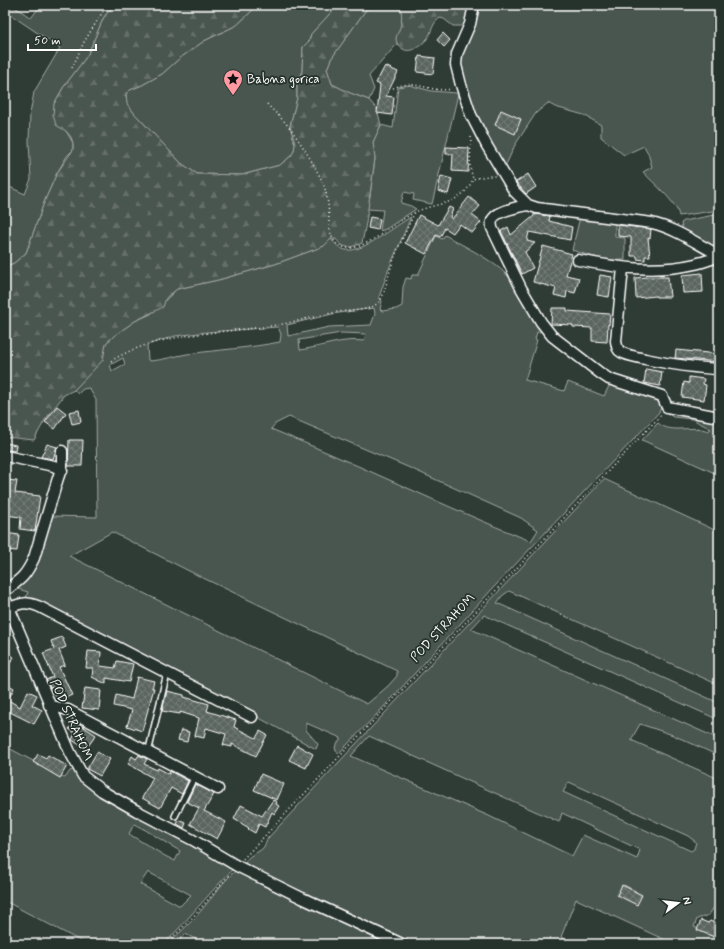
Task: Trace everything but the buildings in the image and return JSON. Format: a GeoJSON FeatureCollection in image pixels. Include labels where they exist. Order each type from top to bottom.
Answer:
{"type":"FeatureCollection","features":[{"type":"Feature","properties":{"kind":"street"},"geometry":{"type":"LineString","coordinates":[[474,5],[470,24],[457,54],[456,65],[461,85],[471,115],[487,146],[514,191],[528,205]]}},
{"type":"Feature","properties":{"kind":"street"},"geometry":{"type":"LineString","coordinates":[[719,256],[663,226],[625,219],[551,210],[528,205],[510,209],[495,216],[492,221],[492,228],[521,288],[541,322],[552,336],[600,373],[619,383],[662,396],[667,407],[719,417]]}},
{"type":"Feature","properties":{"kind":"street"},"geometry":{"type":"LineString","coordinates":[[578,260],[623,268],[644,269],[695,264],[719,256]]}},
{"type":"Feature","properties":{"kind":"street"},"geometry":{"type":"LineString","coordinates":[[623,268],[616,341],[618,349],[621,352],[638,357],[674,365],[719,369]]}},
{"type":"Feature","properties":{"kind":"street"},"geometry":{"type":"LineString","coordinates":[[5,591],[22,578],[28,571],[34,558],[58,478],[62,471],[62,451]]}},
{"type":"Feature","properties":{"kind":"street"},"geometry":{"type":"LineString","coordinates":[[5,456],[54,466],[62,471]]}},
{"type":"Feature","properties":{"kind":"street","name":"POD STRAHOM"},"geometry":{"type":"LineString","coordinates":[[5,598],[49,705],[70,752],[83,776],[102,792],[193,840],[237,866],[402,944]]}},
{"type":"Feature","properties":{"kind":"street"},"geometry":{"type":"LineString","coordinates":[[10,608],[19,604],[29,603],[40,607],[252,717]]}},
{"type":"Feature","properties":{"kind":"street"},"geometry":{"type":"LineString","coordinates":[[49,705],[68,710],[194,778],[218,789]]}},
{"type":"Feature","properties":{"kind":"lane"},"geometry":{"type":"LineString","coordinates":[[148,753],[167,673]]}},
{"type":"Feature","properties":{"kind":"lane"},"geometry":{"type":"LineString","coordinates":[[175,816],[194,778]]}},
{"type":"Feature","properties":{"kind":"path"},"geometry":{"type":"LineString","coordinates":[[72,68],[84,42],[107,5]]}},
{"type":"Feature","properties":{"kind":"path"},"geometry":{"type":"LineString","coordinates":[[393,88],[401,84],[413,83],[431,89],[450,90],[461,85]]}},
{"type":"Feature","properties":{"kind":"path"},"geometry":{"type":"LineString","coordinates":[[267,104],[289,127],[308,156],[324,186],[328,204],[329,225],[334,240],[338,245],[348,248],[357,246],[384,233],[415,212],[444,205],[460,196],[469,187],[473,179],[470,167],[471,137]]}},
{"type":"Feature","properties":{"kind":"path"},"geometry":{"type":"LineString","coordinates":[[473,179],[488,176],[506,178]]}},
{"type":"Feature","properties":{"kind":"path"},"geometry":{"type":"LineString","coordinates":[[110,361],[122,354],[142,346],[172,338],[274,326],[338,312],[371,307],[383,296],[392,264],[415,212]]}},
{"type":"Feature","properties":{"kind":"path","name":"POD STRAHOM"},"geometry":{"type":"LineString","coordinates":[[237,866],[667,407]]}},
{"type":"Feature","properties":{"kind":"path"},"geometry":{"type":"LineString","coordinates":[[166,944],[192,918],[237,866]]}},
{"type":"Feature","properties":{"kind":"green space"},"geometry":{"type":"Polygon","coordinates":[[[5,5],[12,5],[31,18],[41,5],[114,5],[104,17],[87,56],[63,88],[54,104],[73,143],[73,150],[67,156],[57,173],[45,200],[26,253],[14,263],[5,267],[5,185],[25,194],[31,179],[29,141],[30,114],[34,92],[60,48],[5,11],[5,5]]]}},
{"type":"Feature","properties":{"kind":"green space"},"geometry":{"type":"Polygon","coordinates":[[[114,5],[258,5],[237,25],[204,41],[180,58],[162,74],[130,90],[126,94],[127,104],[134,113],[181,163],[197,174],[242,175],[280,165],[291,156],[294,151],[295,144],[290,126],[297,98],[297,83],[302,71],[303,47],[309,41],[311,34],[338,5],[372,5],[365,11],[331,59],[327,69],[332,84],[369,100],[377,109],[381,125],[373,142],[375,158],[362,243],[348,247],[339,243],[336,239],[331,239],[324,246],[275,264],[218,280],[177,289],[166,298],[163,307],[135,321],[106,343],[103,360],[74,390],[64,395],[45,420],[34,440],[6,437],[8,415],[5,406],[5,267],[14,263],[26,253],[45,200],[57,173],[73,150],[71,137],[66,131],[56,125],[53,115],[54,104],[63,88],[87,56],[104,17],[114,5]]]}},
{"type":"Feature","properties":{"kind":"green space"},"geometry":{"type":"Polygon","coordinates":[[[258,5],[338,5],[311,34],[309,42],[303,47],[302,71],[297,83],[297,98],[290,126],[295,144],[294,151],[291,156],[280,165],[242,175],[197,174],[181,163],[134,113],[127,104],[126,94],[130,90],[162,74],[180,58],[204,41],[237,25],[258,5]]]}},
{"type":"Feature","properties":{"kind":"green space"},"geometry":{"type":"Polygon","coordinates":[[[371,5],[395,5],[401,9],[402,17],[397,44],[369,76],[374,89],[369,100],[332,84],[327,69],[331,59],[365,11],[371,5]]]}},
{"type":"Feature","properties":{"kind":"green space"},"geometry":{"type":"Polygon","coordinates":[[[395,5],[470,5],[464,26],[453,26],[444,19],[440,18],[435,22],[429,36],[425,41],[413,50],[406,50],[398,45],[396,40],[401,25],[402,14],[401,9],[395,5]]]}},
{"type":"Feature","properties":{"kind":"green space"},"geometry":{"type":"Polygon","coordinates":[[[474,5],[719,5],[719,210],[679,216],[674,205],[643,172],[652,167],[648,153],[644,146],[624,155],[601,137],[601,125],[584,115],[555,107],[548,103],[536,113],[515,145],[504,169],[481,127],[462,80],[460,57],[474,5]]]}},
{"type":"Feature","properties":{"kind":"green space"},"geometry":{"type":"Polygon","coordinates":[[[409,85],[431,91],[458,94],[432,204],[413,200],[414,194],[404,192],[401,203],[416,209],[386,229],[380,231],[383,210],[367,209],[375,159],[373,142],[381,125],[393,128],[398,87],[409,85]]]}},
{"type":"Feature","properties":{"kind":"green space"},"geometry":{"type":"Polygon","coordinates":[[[719,214],[719,252],[683,231],[681,223],[684,221],[719,214]]]}},
{"type":"Feature","properties":{"kind":"green space"},"geometry":{"type":"Polygon","coordinates":[[[411,217],[388,271],[379,297],[382,301],[380,309],[382,311],[396,309],[402,306],[403,287],[406,278],[411,279],[412,275],[418,275],[436,236],[442,239],[445,235],[485,258],[507,275],[521,293],[542,326],[540,332],[537,332],[535,339],[537,340],[525,380],[564,391],[568,382],[604,396],[611,382],[648,393],[663,404],[659,412],[650,422],[339,753],[336,751],[335,747],[341,738],[306,723],[306,730],[318,744],[316,749],[241,708],[26,598],[28,592],[15,588],[50,516],[97,517],[96,400],[89,388],[83,389],[78,394],[74,390],[102,360],[106,343],[135,321],[151,314],[177,289],[218,280],[275,264],[324,246],[331,239],[342,249],[353,250],[379,238],[411,217]],[[374,308],[332,314],[287,325],[288,336],[329,327],[371,325],[375,314],[374,308]],[[278,327],[175,336],[147,345],[148,360],[150,361],[187,354],[280,342],[281,334],[278,327]],[[341,333],[299,340],[300,350],[340,342],[356,340],[364,341],[366,334],[341,333]],[[123,358],[110,365],[112,371],[125,364],[123,358]],[[289,417],[275,424],[271,429],[528,540],[531,541],[538,530],[521,518],[410,468],[289,417]],[[112,532],[69,556],[367,704],[388,686],[397,676],[397,671],[197,575],[112,532]]]}},
{"type":"Feature","properties":{"kind":"green space"},"geometry":{"type":"Polygon","coordinates":[[[580,217],[615,221],[615,237],[625,238],[625,260],[605,259],[572,250],[580,217]]]}},
{"type":"Feature","properties":{"kind":"green space"},"geometry":{"type":"Polygon","coordinates":[[[672,411],[719,420],[719,475],[642,440],[658,423],[664,427],[676,429],[695,428],[708,431],[711,429],[692,419],[673,417],[667,413],[672,411]]]}},
{"type":"Feature","properties":{"kind":"green space"},"geometry":{"type":"Polygon","coordinates":[[[604,479],[719,532],[719,685],[509,591],[502,596],[497,603],[719,703],[719,720],[484,615],[471,629],[719,739],[719,756],[673,735],[640,724],[631,740],[719,779],[719,899],[709,915],[697,919],[694,927],[719,937],[718,944],[674,944],[576,899],[561,937],[576,944],[409,944],[245,865],[247,859],[263,848],[267,839],[604,479]],[[369,736],[351,756],[489,816],[572,856],[583,835],[637,859],[640,850],[562,813],[559,822],[369,736]],[[569,782],[563,792],[691,851],[694,849],[696,842],[688,836],[569,782]],[[624,885],[619,893],[634,899],[636,891],[624,885]]]}},
{"type":"Feature","properties":{"kind":"green space"},"geometry":{"type":"Polygon","coordinates":[[[5,746],[65,778],[70,771],[75,769],[178,836],[233,869],[164,944],[86,944],[5,901],[5,746]],[[134,824],[129,834],[175,861],[180,851],[134,824]],[[148,872],[140,884],[180,906],[191,895],[148,872]]]}},
{"type":"Feature","properties":{"kind":"green space"},"geometry":{"type":"Polygon","coordinates":[[[235,871],[239,871],[394,944],[206,944],[185,934],[176,944],[168,944],[195,918],[235,871]]]}},
{"type":"Feature","properties":{"kind":"place","name":"Babna gorica"},"geometry":{"type":"Point","coordinates":[233,96]}}]}
